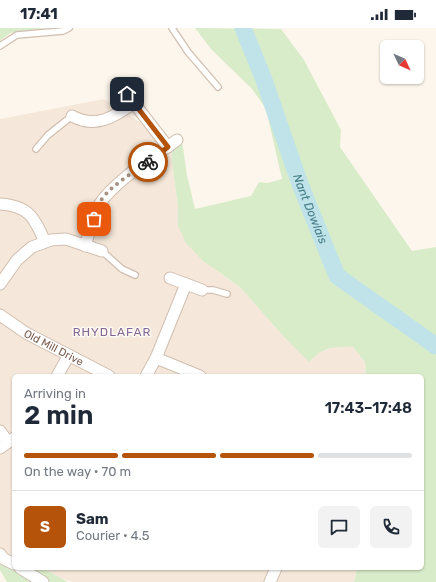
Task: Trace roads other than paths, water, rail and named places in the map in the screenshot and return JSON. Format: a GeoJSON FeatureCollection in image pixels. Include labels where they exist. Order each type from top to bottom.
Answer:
{"type":"FeatureCollection","features":[{"type":"Feature","properties":{"kind":"street"},"geometry":{"type":"LineString","coordinates":[[127,94],[168,147]]}},
{"type":"Feature","properties":{"kind":"street"},"geometry":{"type":"LineString","coordinates":[[72,116],[82,121],[105,121],[119,114],[134,103]]}},
{"type":"Feature","properties":{"kind":"street"},"geometry":{"type":"LineString","coordinates":[[85,246],[98,206],[105,196],[122,181],[178,140]]}},
{"type":"Feature","properties":{"kind":"street"},"geometry":{"type":"LineString","coordinates":[[0,204],[14,205],[27,212],[38,226],[45,242]]}},
{"type":"Feature","properties":{"kind":"street"},"geometry":{"type":"LineString","coordinates":[[0,284],[17,260],[32,247],[51,240],[66,239],[102,251]]}},
{"type":"Feature","properties":{"kind":"street"},"geometry":{"type":"LineString","coordinates":[[170,278],[202,290]]}},
{"type":"Feature","properties":{"kind":"street"},"geometry":{"type":"LineString","coordinates":[[147,374],[156,358],[186,284]]}},
{"type":"Feature","properties":{"kind":"street","name":"Old Mill Drive"},"geometry":{"type":"LineString","coordinates":[[0,315],[26,332],[105,374]]}},
{"type":"Feature","properties":{"kind":"street"},"geometry":{"type":"LineString","coordinates":[[58,374],[69,355]]}},
{"type":"Feature","properties":{"kind":"street"},"geometry":{"type":"LineString","coordinates":[[156,358],[195,374]]}},
{"type":"Feature","properties":{"kind":"street"},"geometry":{"type":"LineString","coordinates":[[0,431],[7,443]]}},
{"type":"Feature","properties":{"kind":"street"},"geometry":{"type":"LineString","coordinates":[[0,554],[4,559],[12,563]]}},
{"type":"Feature","properties":{"kind":"street"},"geometry":{"type":"LineString","coordinates":[[23,570],[44,582]]}},
{"type":"Feature","properties":{"kind":"street"},"geometry":{"type":"LineString","coordinates":[[270,582],[275,570]]}},
{"type":"Feature","properties":{"kind":"lane"},"geometry":{"type":"LineString","coordinates":[[0,46],[17,35],[63,31],[69,28]]}},
{"type":"Feature","properties":{"kind":"lane"},"geometry":{"type":"LineString","coordinates":[[172,28],[188,52],[218,87]]}},
{"type":"Feature","properties":{"kind":"lane"},"geometry":{"type":"LineString","coordinates":[[36,149],[48,135],[72,116]]}},
{"type":"Feature","properties":{"kind":"lane"},"geometry":{"type":"LineString","coordinates":[[102,251],[122,270],[135,275]]}},
{"type":"Feature","properties":{"kind":"lane"},"geometry":{"type":"LineString","coordinates":[[202,290],[213,290],[227,294]]}},
{"type":"Feature","properties":{"kind":"waterway","name":"Nant Dowlais"},"geometry":{"type":"LineString","coordinates":[[243,28],[264,80],[300,184],[337,276],[436,346]]}},
{"type":"Feature","properties":{"kind":"district","name":"RHYDLAFAR"},"geometry":{"type":"Point","coordinates":[112,332]}}]}
